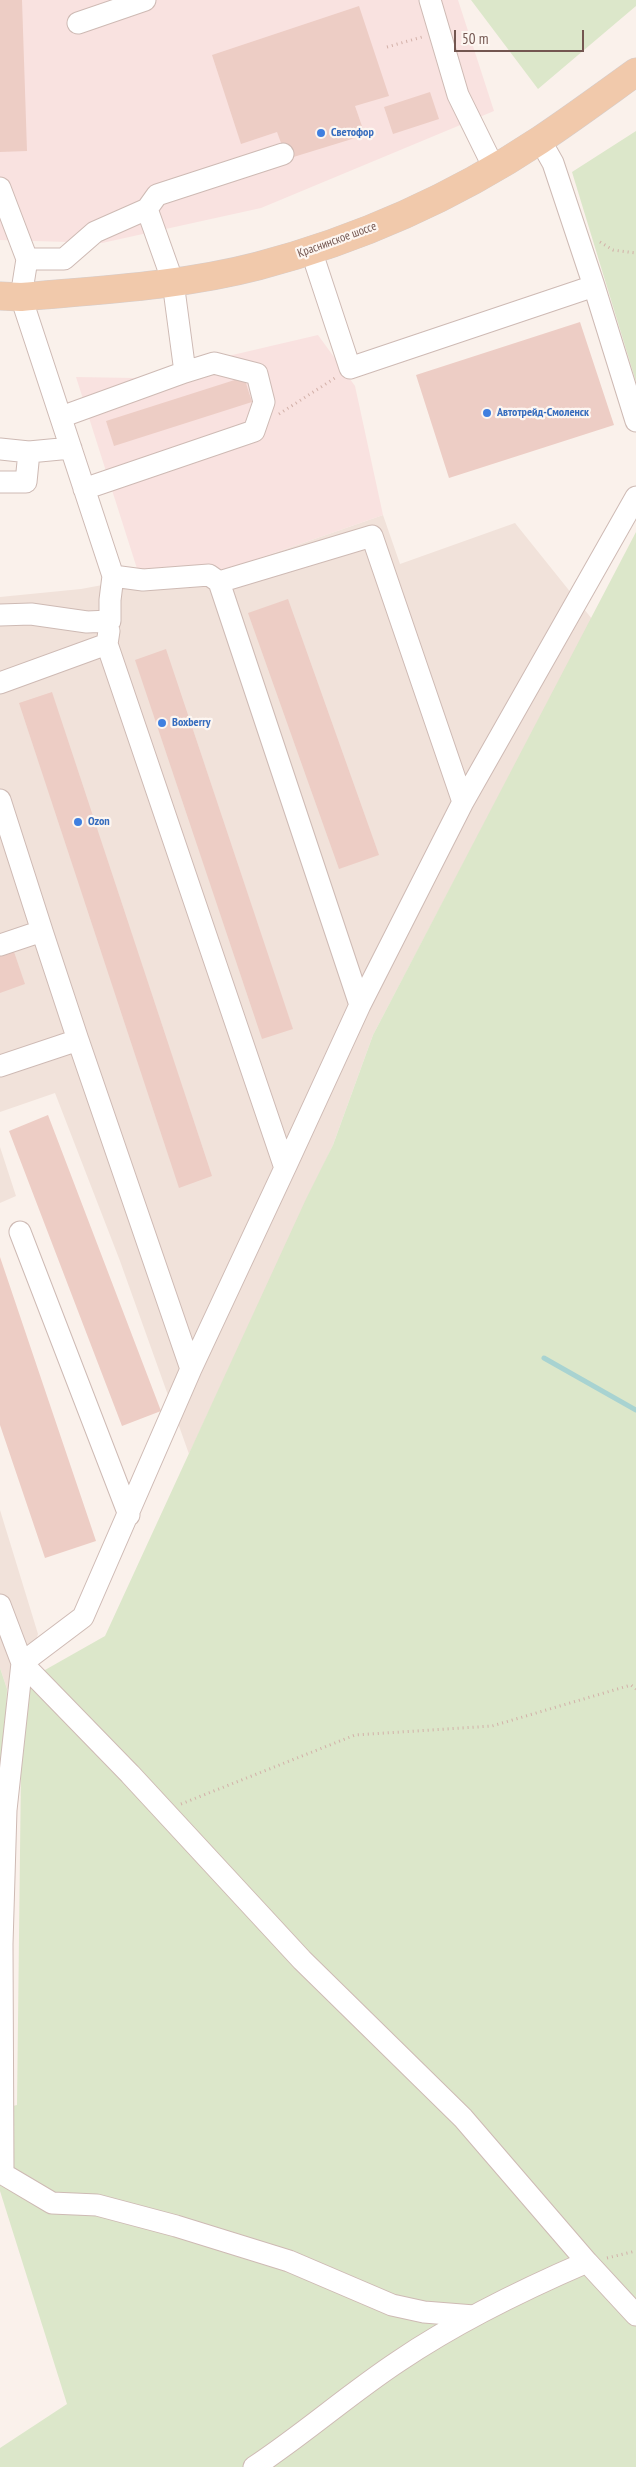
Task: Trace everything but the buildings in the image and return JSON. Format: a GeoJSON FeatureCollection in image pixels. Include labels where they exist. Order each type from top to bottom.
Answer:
{"type":"FeatureCollection","features":[{"type":"Feature","properties":{"kind":"main road","name":"Краснинское шоссе"},"geometry":{"type":"LineString","coordinates":[[11,297],[172,282],[256,266],[311,250],[402,216],[443,197],[540,140],[636,72]]}},
{"type":"Feature","properties":{"kind":"lane"},"geometry":{"type":"LineString","coordinates":[[78,24],[146,0]]}},
{"type":"Feature","properties":{"kind":"lane"},"geometry":{"type":"LineString","coordinates":[[430,0],[458,95],[494,168]]}},
{"type":"Feature","properties":{"kind":"lane"},"geometry":{"type":"LineString","coordinates":[[540,140],[552,163],[575,229],[636,421]]}},
{"type":"Feature","properties":{"kind":"lane"},"geometry":{"type":"LineString","coordinates":[[27,259],[64,259],[95,232],[147,210],[157,195],[283,154]]}},
{"type":"Feature","properties":{"kind":"lane"},"geometry":{"type":"LineString","coordinates":[[0,188],[27,259],[11,297],[61,417],[113,576],[107,644],[285,1168]]}},
{"type":"Feature","properties":{"kind":"lane"},"geometry":{"type":"LineString","coordinates":[[147,210],[172,282],[185,372]]}},
{"type":"Feature","properties":{"kind":"lane"},"geometry":{"type":"LineString","coordinates":[[311,250],[350,368],[594,286]]}},
{"type":"Feature","properties":{"kind":"lane"},"geometry":{"type":"LineString","coordinates":[[61,417],[214,363],[257,374],[264,402],[254,431],[84,489]]}},
{"type":"Feature","properties":{"kind":"lane"},"geometry":{"type":"LineString","coordinates":[[0,449],[29,452],[71,448]]}},
{"type":"Feature","properties":{"kind":"lane"},"geometry":{"type":"LineString","coordinates":[[0,482],[26,482],[29,452]]}},
{"type":"Feature","properties":{"kind":"lane"},"geometry":{"type":"LineString","coordinates":[[474,2316],[424,2312],[392,2305],[290,2261],[176,2226],[97,2205],[52,2203],[3,2174],[1,2098],[2,1944],[6,1810],[22,1663],[83,1618],[192,1369],[360,1005],[463,802],[636,497]]}},
{"type":"Feature","properties":{"kind":"lane"},"geometry":{"type":"LineString","coordinates":[[220,582],[372,536],[463,802]]}},
{"type":"Feature","properties":{"kind":"lane"},"geometry":{"type":"LineString","coordinates":[[113,576],[143,580],[209,575],[220,582],[360,1005]]}},
{"type":"Feature","properties":{"kind":"lane"},"geometry":{"type":"LineString","coordinates":[[0,615],[31,614],[88,622],[110,621]]}},
{"type":"Feature","properties":{"kind":"lane"},"geometry":{"type":"LineString","coordinates":[[0,683],[107,644]]}},
{"type":"Feature","properties":{"kind":"lane"},"geometry":{"type":"LineString","coordinates":[[0,800],[78,1040],[192,1369]]}},
{"type":"Feature","properties":{"kind":"lane"},"geometry":{"type":"LineString","coordinates":[[0,945],[42,931]]}},
{"type":"Feature","properties":{"kind":"lane"},"geometry":{"type":"LineString","coordinates":[[0,1066],[78,1040]]}},
{"type":"Feature","properties":{"kind":"lane"},"geometry":{"type":"LineString","coordinates":[[20,1232],[129,1515]]}},
{"type":"Feature","properties":{"kind":"lane"},"geometry":{"type":"LineString","coordinates":[[0,1605],[22,1663],[164,1811],[302,1960],[463,2118],[587,2262],[636,2315]]}},
{"type":"Feature","properties":{"kind":"lane"},"geometry":{"type":"LineString","coordinates":[[254,2467],[291,2442],[398,2361],[521,2290],[587,2262]]}},
{"type":"Feature","properties":{"kind":"path"},"geometry":{"type":"LineString","coordinates":[[387,47],[439,32]]}},
{"type":"Feature","properties":{"kind":"path"},"geometry":{"type":"LineString","coordinates":[[575,229],[613,250],[636,253]]}},
{"type":"Feature","properties":{"kind":"path"},"geometry":{"type":"LineString","coordinates":[[254,431],[350,368]]}},
{"type":"Feature","properties":{"kind":"path"},"geometry":{"type":"LineString","coordinates":[[164,1811],[354,1735],[492,1726],[632,1685],[636,1689]]}},
{"type":"Feature","properties":{"kind":"path"},"geometry":{"type":"LineString","coordinates":[[587,2262],[636,2251]]}},
{"type":"Feature","properties":{"kind":"shaded area"},"geometry":{"type":"Polygon","coordinates":[[[0,0],[458,0],[494,111],[261,208],[102,243],[0,240],[0,0]]]}},
{"type":"Feature","properties":{"kind":"shaded area"},"geometry":{"type":"Polygon","coordinates":[[[318,335],[355,386],[383,515],[214,574],[140,578],[76,377],[134,378],[318,335]]]}},
{"type":"Feature","properties":{"kind":"shaded area"},"geometry":{"type":"Polygon","coordinates":[[[383,515],[400,564],[515,523],[592,619],[373,1035],[333,1145],[189,1454],[120,1261],[55,1093],[0,1112],[0,597],[81,589],[140,578],[214,574],[383,515]]]}},
{"type":"Feature","properties":{"kind":"shaded area"},"geometry":{"type":"Polygon","coordinates":[[[0,1147],[16,1196],[0,1203],[0,1147]]]}},
{"type":"Feature","properties":{"kind":"shaded area"},"geometry":{"type":"Polygon","coordinates":[[[0,1510],[38,1634],[22,1683],[7,1689],[0,1668],[0,1510]]]}},
{"type":"Feature","properties":{"kind":"green space"},"geometry":{"type":"Polygon","coordinates":[[[471,0],[636,0],[636,6],[538,89],[471,0]]]}},
{"type":"Feature","properties":{"kind":"green space"},"geometry":{"type":"Polygon","coordinates":[[[636,131],[636,382],[572,172],[636,131]]]}},
{"type":"Feature","properties":{"kind":"green space"},"geometry":{"type":"Polygon","coordinates":[[[636,532],[636,2467],[0,2467],[0,2448],[67,2404],[0,2191],[0,2109],[17,2105],[22,1683],[105,1636],[306,1199],[333,1145],[373,1035],[636,532]]]}},
{"type":"Feature","properties":{"kind":"green space"},"geometry":{"type":"Polygon","coordinates":[[[0,1668],[7,1689],[0,1874],[0,1668]]]}},
{"type":"Feature","properties":{"kind":"waterway"},"geometry":{"type":"LineString","coordinates":[[544,1358],[636,1410]]}},
{"type":"Feature","properties":{"kind":"place","name":"Светофор"},"geometry":{"type":"Point","coordinates":[321,133]}},
{"type":"Feature","properties":{"kind":"place","name":"Автотрейд-Смоленск"},"geometry":{"type":"Point","coordinates":[487,413]}},
{"type":"Feature","properties":{"kind":"place","name":"Boxberry"},"geometry":{"type":"Point","coordinates":[162,723]}},
{"type":"Feature","properties":{"kind":"place","name":"Ozon"},"geometry":{"type":"Point","coordinates":[78,822]}}]}
